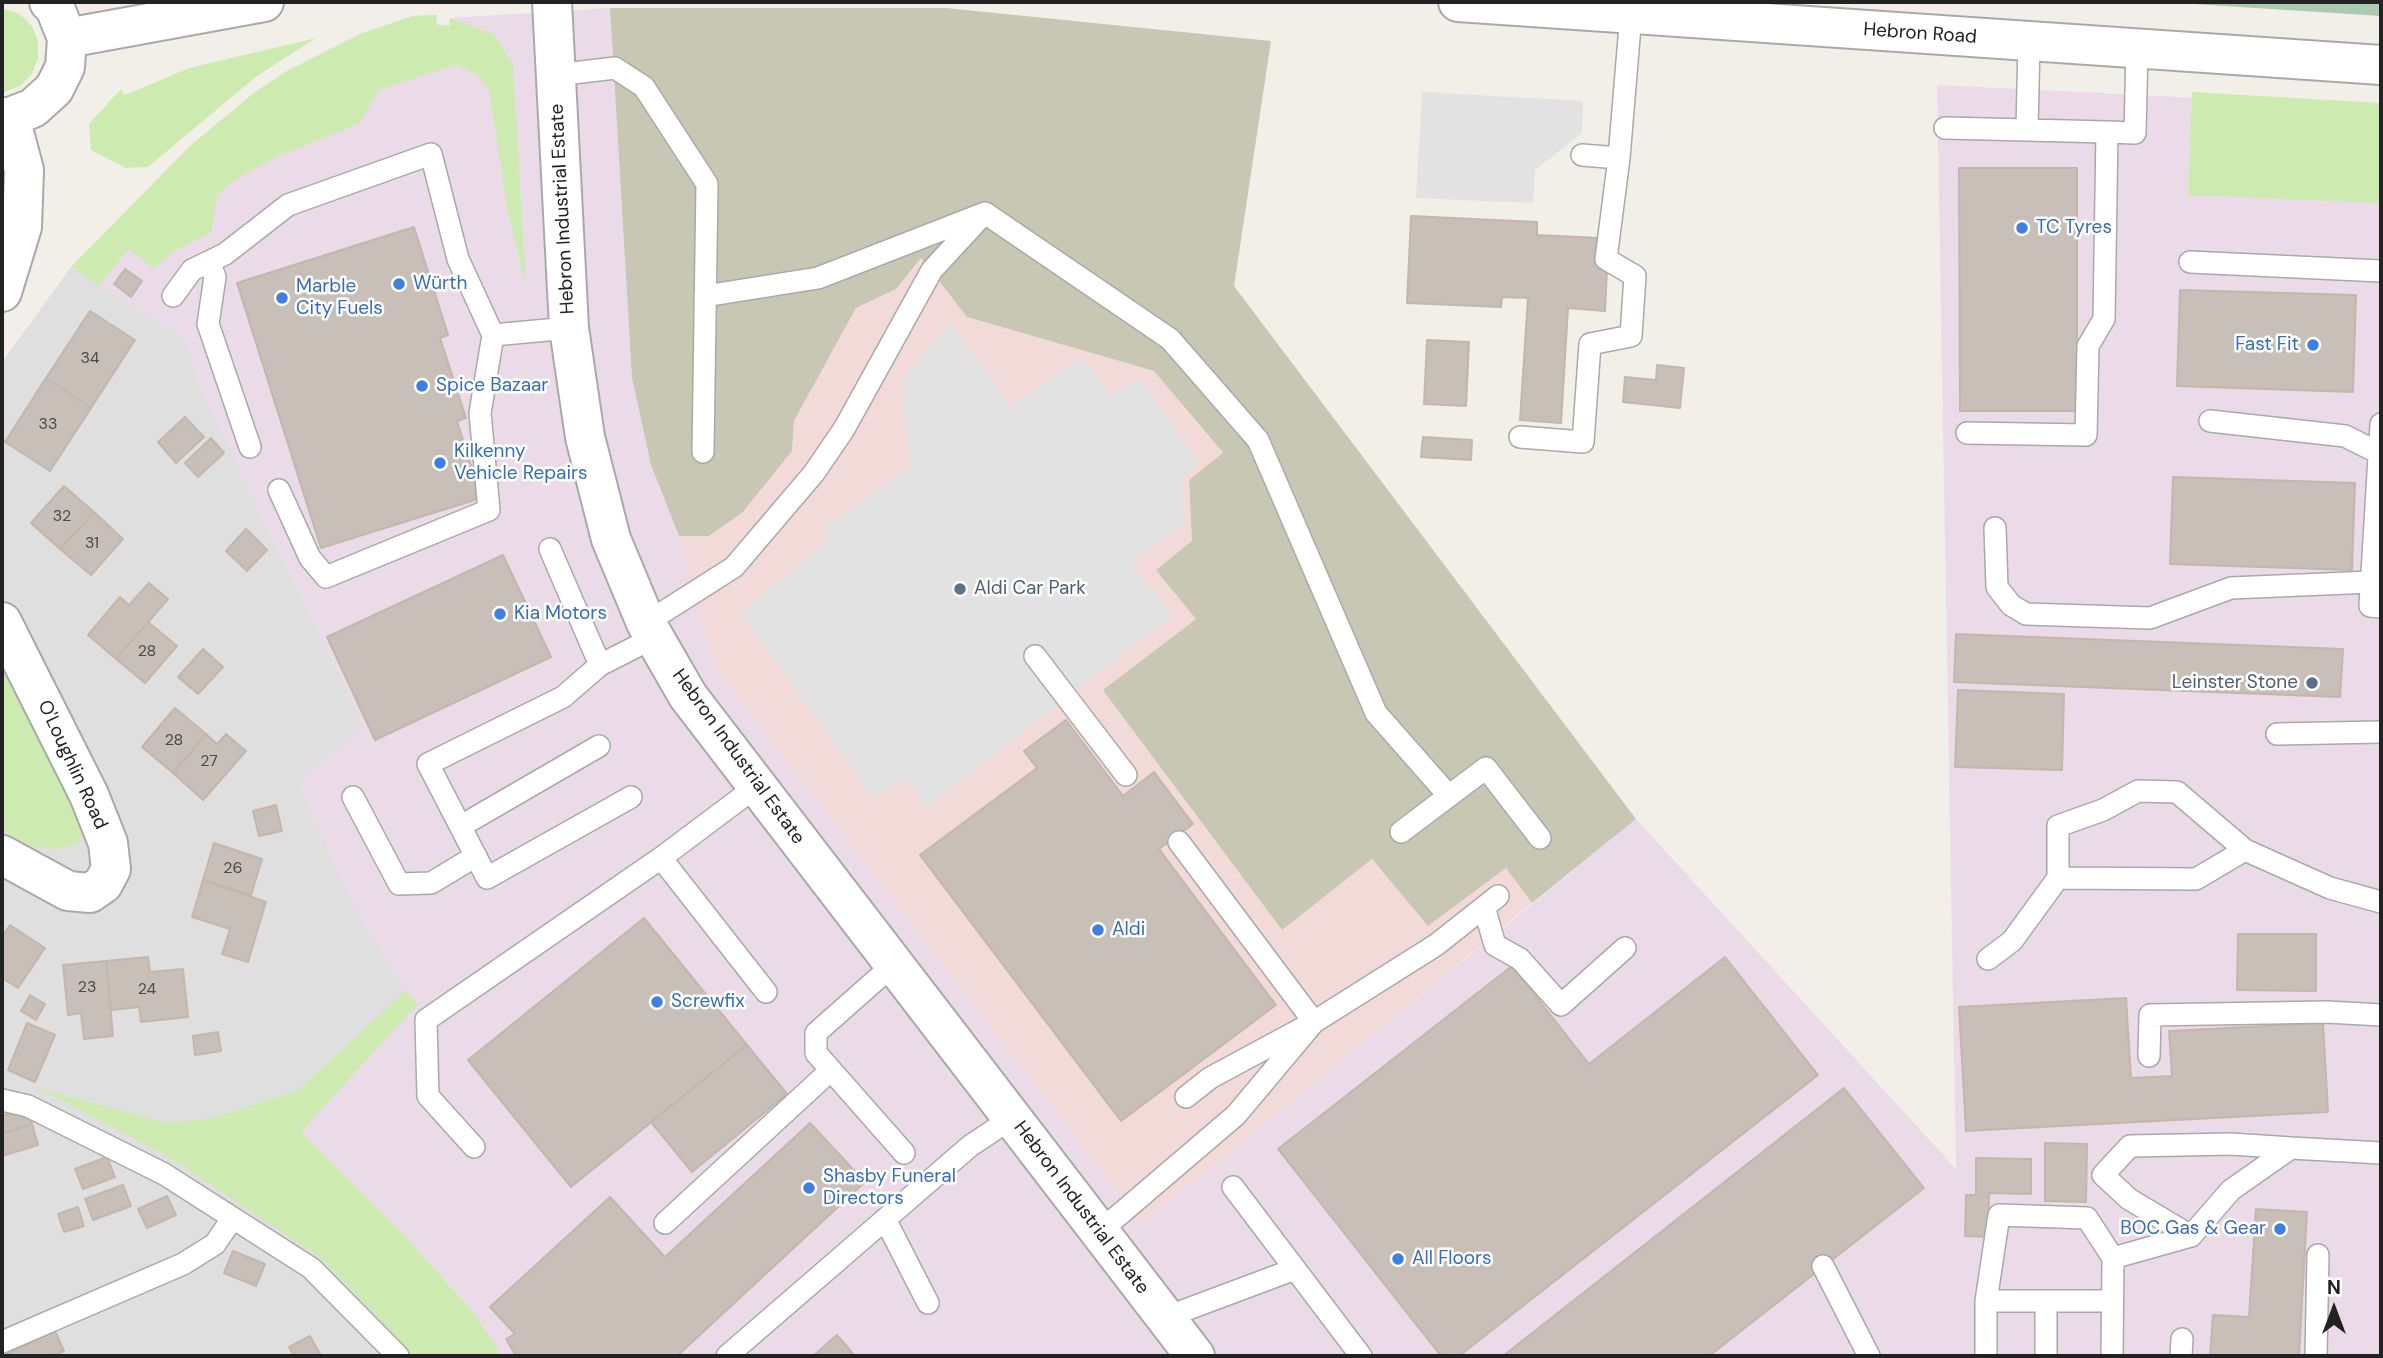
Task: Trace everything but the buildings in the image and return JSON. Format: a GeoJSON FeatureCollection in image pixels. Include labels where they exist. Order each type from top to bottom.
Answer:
{"type":"FeatureCollection","features":[{"type":"Feature","properties":{"kind":"street"},"geometry":{"type":"LineString","coordinates":[[2,292],[22,227],[24,170],[6,117],[33,108],[54,89],[65,67],[67,38],[50,2]]}},
{"type":"Feature","properties":{"kind":"street"},"geometry":{"type":"LineString","coordinates":[[67,38],[264,2]]}},
{"type":"Feature","properties":{"kind":"street","name":"Hebron Industrial Estate"},"geometry":{"type":"LineString","coordinates":[[552,2],[569,328],[585,438],[611,539],[650,630],[688,696],[1195,1356]]}},
{"type":"Feature","properties":{"kind":"street","name":"Hebron Road"},"geometry":{"type":"LineString","coordinates":[[1458,2],[2381,65]]}},
{"type":"Feature","properties":{"kind":"street","name":"O'Loughlin Road"},"geometry":{"type":"LineString","coordinates":[[2,622],[89,795],[108,843],[111,869],[103,884],[90,893],[68,891],[2,855]]}},
{"type":"Feature","properties":{"kind":"lane"},"geometry":{"type":"LineString","coordinates":[[1520,438],[1583,442],[1590,344],[1631,336],[1635,275],[1606,260],[1619,158],[1631,14]]}},
{"type":"Feature","properties":{"kind":"lane"},"geometry":{"type":"LineString","coordinates":[[2027,130],[2029,41]]}},
{"type":"Feature","properties":{"kind":"lane"},"geometry":{"type":"LineString","coordinates":[[1945,128],[2135,133],[2137,49]]}},
{"type":"Feature","properties":{"kind":"lane"},"geometry":{"type":"LineString","coordinates":[[556,75],[615,68],[644,87],[706,184],[703,452]]}},
{"type":"Feature","properties":{"kind":"lane"},"geometry":{"type":"LineString","coordinates":[[1967,433],[2086,435],[2088,346],[2104,318],[2107,132]]}},
{"type":"Feature","properties":{"kind":"lane"},"geometry":{"type":"LineString","coordinates":[[173,296],[192,270],[225,254],[288,205],[431,154],[458,260],[493,335],[480,413],[489,510],[326,577],[310,558],[279,490]]}},
{"type":"Feature","properties":{"kind":"lane"},"geometry":{"type":"LineString","coordinates":[[1581,155],[1619,158]]}},
{"type":"Feature","properties":{"kind":"lane"},"geometry":{"type":"LineString","coordinates":[[705,296],[818,278],[985,214]]}},
{"type":"Feature","properties":{"kind":"lane"},"geometry":{"type":"LineString","coordinates":[[631,797],[487,877],[428,764],[563,697],[600,665],[734,567],[814,473],[844,429],[932,270],[985,214]]}},
{"type":"Feature","properties":{"kind":"lane"},"geometry":{"type":"LineString","coordinates":[[985,214],[1170,339],[1258,440],[1376,713],[1449,796]]}},
{"type":"Feature","properties":{"kind":"lane"},"geometry":{"type":"LineString","coordinates":[[209,262],[215,277],[208,324],[250,447]]}},
{"type":"Feature","properties":{"kind":"lane"},"geometry":{"type":"LineString","coordinates":[[2190,262],[2381,271]]}},
{"type":"Feature","properties":{"kind":"lane"},"geometry":{"type":"LineString","coordinates":[[493,335],[569,328]]}},
{"type":"Feature","properties":{"kind":"lane"},"geometry":{"type":"LineString","coordinates":[[2210,421],[2345,436],[2380,454]]}},
{"type":"Feature","properties":{"kind":"lane"},"geometry":{"type":"LineString","coordinates":[[2381,424],[2370,606],[2381,607]]}},
{"type":"Feature","properties":{"kind":"lane"},"geometry":{"type":"LineString","coordinates":[[1995,528],[1997,587],[2011,605],[2026,614],[2150,618],[2231,588],[2371,582]]}},
{"type":"Feature","properties":{"kind":"lane"},"geometry":{"type":"LineString","coordinates":[[550,549],[600,665]]}},
{"type":"Feature","properties":{"kind":"lane"},"geometry":{"type":"LineString","coordinates":[[1035,656],[1126,775]]}},
{"type":"Feature","properties":{"kind":"lane"},"geometry":{"type":"LineString","coordinates":[[2277,734],[2381,732]]}},
{"type":"Feature","properties":{"kind":"lane"},"geometry":{"type":"LineString","coordinates":[[461,826],[599,746]]}},
{"type":"Feature","properties":{"kind":"lane"},"geometry":{"type":"LineString","coordinates":[[1401,832],[1486,768],[1540,838]]}},
{"type":"Feature","properties":{"kind":"lane"},"geometry":{"type":"LineString","coordinates":[[474,1147],[428,1096],[426,1020],[661,858],[757,786]]}},
{"type":"Feature","properties":{"kind":"lane"},"geometry":{"type":"LineString","coordinates":[[1988,958],[2012,941],[2058,877],[2058,826],[2103,810],[2138,791],[2178,792],[2245,850],[2330,888],[2381,902]]}},
{"type":"Feature","properties":{"kind":"lane"},"geometry":{"type":"LineString","coordinates":[[353,797],[399,884],[431,883],[476,856]]}},
{"type":"Feature","properties":{"kind":"lane"},"geometry":{"type":"LineString","coordinates":[[1179,842],[1314,1022]]}},
{"type":"Feature","properties":{"kind":"lane"},"geometry":{"type":"LineString","coordinates":[[2058,877],[2196,879],[2245,850]]}},
{"type":"Feature","properties":{"kind":"lane"},"geometry":{"type":"LineString","coordinates":[[661,858],[766,992]]}},
{"type":"Feature","properties":{"kind":"lane"},"geometry":{"type":"LineString","coordinates":[[1186,1097],[1210,1078],[1314,1022],[1436,945],[1491,901],[1495,945],[1520,959],[1561,1005],[1625,948]]}},
{"type":"Feature","properties":{"kind":"lane"},"geometry":{"type":"LineString","coordinates":[[894,964],[816,1033],[816,1053],[904,1153]]}},
{"type":"Feature","properties":{"kind":"lane"},"geometry":{"type":"LineString","coordinates":[[2149,1056],[2150,1015],[2327,1012],[2381,1015]]}},
{"type":"Feature","properties":{"kind":"lane"},"geometry":{"type":"LineString","coordinates":[[1099,1232],[1236,1115],[1314,1022]]}},
{"type":"Feature","properties":{"kind":"lane"},"geometry":{"type":"LineString","coordinates":[[665,1223],[831,1070]]}},
{"type":"Feature","properties":{"kind":"lane"},"geometry":{"type":"LineString","coordinates":[[2,1100],[29,1106],[164,1174],[311,1268],[398,1356]]}},
{"type":"Feature","properties":{"kind":"lane"},"geometry":{"type":"LineString","coordinates":[[727,1356],[970,1146],[1012,1118]]}},
{"type":"Feature","properties":{"kind":"lane"},"geometry":{"type":"LineString","coordinates":[[2191,1236],[2129,1199],[2103,1175],[2130,1146],[2231,1144],[2381,1153]]}},
{"type":"Feature","properties":{"kind":"lane"},"geometry":{"type":"LineString","coordinates":[[2113,1258],[2191,1236],[2231,1190],[2291,1148]]}},
{"type":"Feature","properties":{"kind":"lane"},"geometry":{"type":"LineString","coordinates":[[1233,1187],[1362,1356]]}},
{"type":"Feature","properties":{"kind":"lane"},"geometry":{"type":"LineString","coordinates":[[1986,1356],[1986,1301],[1999,1215],[2087,1218],[2113,1258],[2112,1356]]}},
{"type":"Feature","properties":{"kind":"lane"},"geometry":{"type":"LineString","coordinates":[[2,1342],[183,1264],[215,1244],[232,1219]]}},
{"type":"Feature","properties":{"kind":"lane"},"geometry":{"type":"LineString","coordinates":[[885,1219],[928,1303]]}},
{"type":"Feature","properties":{"kind":"lane"},"geometry":{"type":"LineString","coordinates":[[2316,1356],[2318,1255]]}},
{"type":"Feature","properties":{"kind":"lane"},"geometry":{"type":"LineString","coordinates":[[1823,1266],[1868,1356]]}},
{"type":"Feature","properties":{"kind":"lane"},"geometry":{"type":"LineString","coordinates":[[1164,1318],[1295,1269]]}},
{"type":"Feature","properties":{"kind":"lane"},"geometry":{"type":"LineString","coordinates":[[1986,1301],[2112,1301]]}},
{"type":"Feature","properties":{"kind":"lane"},"geometry":{"type":"LineString","coordinates":[[2046,1301],[2046,1356]]}},
{"type":"Feature","properties":{"kind":"shaded area"},"geometry":{"type":"Polygon","coordinates":[[[610,8],[632,378],[651,465],[679,536],[715,667],[1142,1224],[1636,819],[1956,1169],[1937,85],[2381,107],[2381,1356],[502,1356],[475,1314],[404,1235],[301,1132],[418,1004],[406,991],[354,907],[298,783],[364,726],[202,390],[185,337],[71,267],[190,146],[255,92],[287,71],[360,34],[413,16],[437,15],[436,24],[449,26],[450,18],[610,8]]]}},
{"type":"Feature","properties":{"kind":"shaded area"},"geometry":{"type":"Polygon","coordinates":[[[610,8],[946,8],[1271,41],[1234,286],[1636,819],[1532,903],[1506,868],[1428,926],[1372,859],[1282,930],[1103,690],[1196,619],[1156,570],[1192,541],[1189,480],[1223,453],[1154,371],[967,317],[921,258],[896,289],[856,308],[794,421],[792,451],[743,512],[709,536],[679,536],[651,465],[632,378],[610,8]]]}},
{"type":"Feature","properties":{"kind":"shaded area"},"geometry":{"type":"Polygon","coordinates":[[[1422,92],[1583,101],[1582,133],[1535,170],[1533,203],[1416,198],[1422,92]]]}},
{"type":"Feature","properties":{"kind":"shaded area"},"geometry":{"type":"Polygon","coordinates":[[[921,258],[967,317],[1154,371],[1223,454],[1189,480],[1196,619],[1281,930],[1372,859],[1428,925],[1507,867],[1532,903],[1142,1225],[714,667],[679,536],[709,536],[743,512],[792,451],[794,421],[856,308],[896,289],[921,258]]]}},
{"type":"Feature","properties":{"kind":"shaded area"},"geometry":{"type":"Polygon","coordinates":[[[71,267],[185,337],[202,390],[364,726],[418,1004],[301,1132],[502,1356],[2,1356],[2,362],[71,267]]]}},
{"type":"Feature","properties":{"kind":"shaded area","name":"Aldi Car Park"},"geometry":{"type":"Polygon","coordinates":[[[951,323],[1011,407],[1081,357],[1111,396],[1138,378],[1200,462],[1183,477],[1184,523],[1131,564],[1172,616],[927,807],[905,777],[874,799],[740,613],[830,539],[822,529],[910,467],[901,378],[951,323]]]}},
{"type":"Feature","properties":{"kind":"green space"},"geometry":{"type":"Polygon","coordinates":[[[2162,2],[2381,2],[2381,16],[2162,2]]]}},
{"type":"Feature","properties":{"kind":"green space"},"geometry":{"type":"Polygon","coordinates":[[[2,8],[20,14],[32,26],[38,41],[38,58],[32,74],[20,86],[4,92],[2,8]]]}},
{"type":"Feature","properties":{"kind":"green space"},"geometry":{"type":"Polygon","coordinates":[[[437,15],[436,25],[449,26],[450,18],[494,34],[513,65],[526,286],[508,212],[489,90],[476,74],[456,65],[379,90],[360,123],[277,157],[233,181],[217,195],[211,233],[174,251],[154,269],[129,249],[99,285],[71,267],[190,146],[255,92],[287,71],[360,34],[413,16],[437,15]]]}},
{"type":"Feature","properties":{"kind":"green space"},"geometry":{"type":"Polygon","coordinates":[[[316,38],[257,76],[148,167],[126,168],[91,150],[89,124],[121,89],[125,95],[189,68],[316,38]]]}},
{"type":"Feature","properties":{"kind":"green space"},"geometry":{"type":"Polygon","coordinates":[[[2192,92],[2381,103],[2381,203],[2188,195],[2192,92]]]}},
{"type":"Feature","properties":{"kind":"green space"},"geometry":{"type":"Polygon","coordinates":[[[2,650],[84,829],[79,842],[63,848],[46,849],[20,843],[2,827],[2,650]]]}},
{"type":"Feature","properties":{"kind":"green space"},"geometry":{"type":"Polygon","coordinates":[[[406,991],[418,1004],[301,1132],[404,1235],[475,1314],[502,1356],[410,1356],[395,1335],[321,1258],[166,1155],[36,1087],[165,1123],[210,1119],[299,1090],[406,991]]]}},
{"type":"Feature","properties":{"kind":"place","name":"TC Tyres"},"geometry":{"type":"Point","coordinates":[2022,228]}},
{"type":"Feature","properties":{"kind":"place","name":"Würth"},"geometry":{"type":"Point","coordinates":[399,284]}},
{"type":"Feature","properties":{"kind":"place","name":"Marble City Fuels"},"geometry":{"type":"Point","coordinates":[282,298]}},
{"type":"Feature","properties":{"kind":"place","name":"Fast Fit"},"geometry":{"type":"Point","coordinates":[2313,345]}},
{"type":"Feature","properties":{"kind":"place","name":"Spice Bazaar"},"geometry":{"type":"Point","coordinates":[422,386]}},
{"type":"Feature","properties":{"kind":"place","name":"Kilkenny Vehicle Repairs"},"geometry":{"type":"Point","coordinates":[440,463]}},
{"type":"Feature","properties":{"kind":"place","name":"Aldi Car Park"},"geometry":{"type":"Point","coordinates":[960,589]}},
{"type":"Feature","properties":{"kind":"place","name":"Kia Motors"},"geometry":{"type":"Point","coordinates":[500,614]}},
{"type":"Feature","properties":{"kind":"place","name":"Leinster Stone"},"geometry":{"type":"Point","coordinates":[2312,683]}},
{"type":"Feature","properties":{"kind":"place","name":"Aldi"},"geometry":{"type":"Point","coordinates":[1098,930]}},
{"type":"Feature","properties":{"kind":"place","name":"Screwfix"},"geometry":{"type":"Point","coordinates":[657,1002]}},
{"type":"Feature","properties":{"kind":"place","name":"Shasby Funeral Directors"},"geometry":{"type":"Point","coordinates":[809,1188]}},
{"type":"Feature","properties":{"kind":"place","name":"BOC Gas & Gear"},"geometry":{"type":"Point","coordinates":[2280,1229]}},
{"type":"Feature","properties":{"kind":"place","name":"All Floors"},"geometry":{"type":"Point","coordinates":[1398,1259]}}]}
